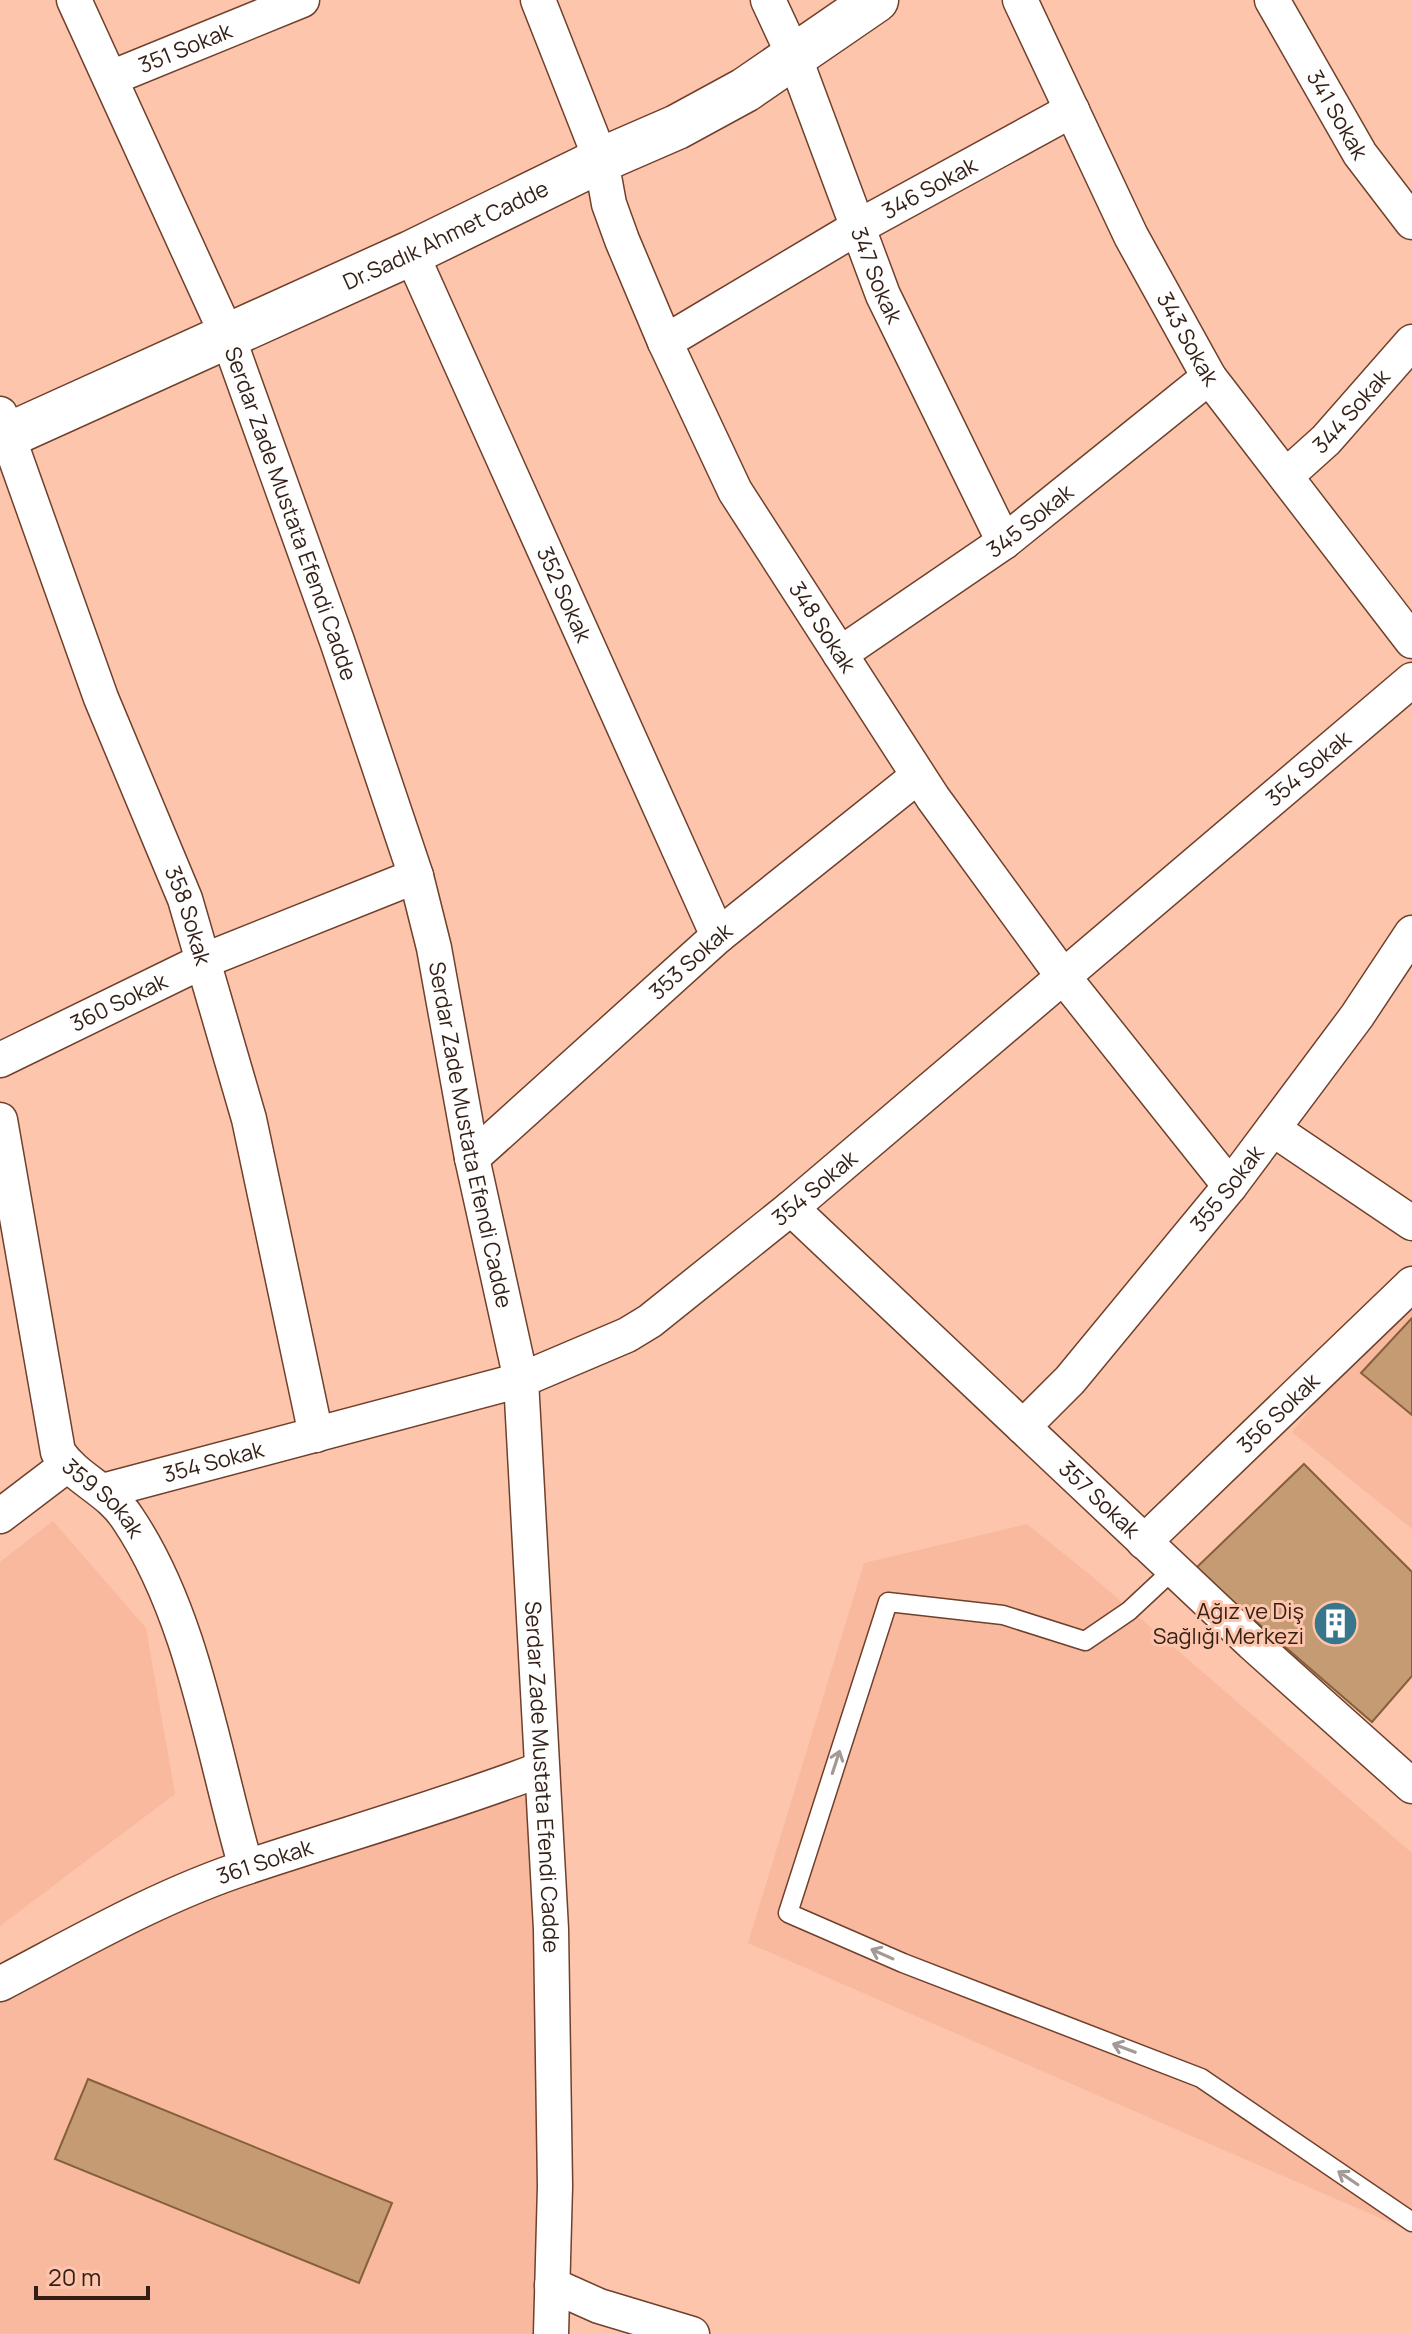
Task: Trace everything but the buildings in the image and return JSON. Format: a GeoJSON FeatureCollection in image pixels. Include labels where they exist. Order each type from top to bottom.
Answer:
{"type":"FeatureCollection","features":[{"type":"Feature","properties":{"kind":"street","name":"Serdar Zade Mustata Efendi Cadde"},"geometry":{"type":"LineString","coordinates":[[74,0],[228,337],[337,641],[416,876],[434,948],[472,1158],[521,1380],[551,1929],[555,2186],[551,2334]]}},
{"type":"Feature","properties":{"kind":"street","name":"351 Sokak"},"geometry":{"type":"LineString","coordinates":[[111,78],[302,0]]}},
{"type":"Feature","properties":{"kind":"street","name":"348 Sokak"},"geometry":{"type":"LineString","coordinates":[[538,0],[601,160],[609,204],[665,342],[735,491],[918,776],[1062,975],[1230,1186]]}},
{"type":"Feature","properties":{"kind":"street","name":"347 Sokak"},"geometry":{"type":"LineString","coordinates":[[768,0],[794,56],[883,295],[1004,542]]}},
{"type":"Feature","properties":{"kind":"street","name":"Dr.Sadık Ahmet Cadde"},"geometry":{"type":"LineString","coordinates":[[3,429],[228,337],[677,127],[745,90],[876,0]]}},
{"type":"Feature","properties":{"kind":"street","name":"343 Sokak"},"geometry":{"type":"LineString","coordinates":[[1020,0],[1131,236],[1209,377],[1412,641]]}},
{"type":"Feature","properties":{"kind":"street","name":"341 Sokak"},"geometry":{"type":"LineString","coordinates":[[1272,0],[1360,154],[1412,222]]}},
{"type":"Feature","properties":{"kind":"street","name":"346 Sokak"},"geometry":{"type":"LineString","coordinates":[[665,342],[858,227],[1072,110]]}},
{"type":"Feature","properties":{"kind":"street","name":"352 Sokak"},"geometry":{"type":"LineString","coordinates":[[411,253],[718,936]]}},
{"type":"Feature","properties":{"kind":"street","name":"344 Sokak"},"geometry":{"type":"LineString","coordinates":[[1286,476],[1326,440],[1412,342]]}},
{"type":"Feature","properties":{"kind":"street","name":"345 Sokak"},"geometry":{"type":"LineString","coordinates":[[840,654],[1004,542],[1209,377]]}},
{"type":"Feature","properties":{"kind":"street","name":"358 Sokak"},"geometry":{"type":"LineString","coordinates":[[3,429],[96,683],[185,899],[249,1119],[316,1435]]}},
{"type":"Feature","properties":{"kind":"street","name":"354 Sokak"},"geometry":{"type":"LineString","coordinates":[[103,1491],[316,1435],[478,1388],[521,1380],[627,1335],[650,1321],[791,1208],[1412,680]]}},
{"type":"Feature","properties":{"kind":"street","name":"353 Sokak"},"geometry":{"type":"LineString","coordinates":[[472,1158],[718,936],[918,776]]}},
{"type":"Feature","properties":{"kind":"street","name":"360 Sokak"},"geometry":{"type":"LineString","coordinates":[[0,1060],[203,961],[416,876]]}},
{"type":"Feature","properties":{"kind":"street","name":"355 Sokak"},"geometry":{"type":"LineString","coordinates":[[1023,1427],[1070,1380],[1230,1186],[1357,1016],[1412,933]]}},
{"type":"Feature","properties":{"kind":"street","name":"359 Sokak"},"geometry":{"type":"LineString","coordinates":[[0,1120],[53,1437],[67,1465],[103,1491],[129,1519],[159,1577],[181,1631],[246,1867]]}},
{"type":"Feature","properties":{"kind":"street"},"geometry":{"type":"LineString","coordinates":[[1273,1129],[1412,1223]]}},
{"type":"Feature","properties":{"kind":"street","name":"357 Sokak"},"geometry":{"type":"LineString","coordinates":[[791,1208],[1144,1542],[1412,1786]]}},
{"type":"Feature","properties":{"kind":"street","name":"356 Sokak"},"geometry":{"type":"LineString","coordinates":[[1144,1542],[1412,1284]]}},
{"type":"Feature","properties":{"kind":"street"},"geometry":{"type":"LineString","coordinates":[[0,1516],[67,1465]]}},
{"type":"Feature","properties":{"kind":"street","name":"361 Sokak"},"geometry":{"type":"LineString","coordinates":[[0,1984],[140,1911],[246,1867],[471,1796],[542,1769]]}},
{"type":"Feature","properties":{"kind":"street"},"geometry":{"type":"LineString","coordinates":[[552,2285],[599,2306],[692,2334]]}},
{"type":"Feature","properties":{"kind":"lane"},"geometry":{"type":"LineString","coordinates":[[1174,1569],[1129,1611],[1085,1641],[1003,1615],[888,1602],[788,1913],[903,1963],[1201,2078],[1412,2222]]}},
{"type":"Feature","properties":{"kind":"shaded area"},"geometry":{"type":"Polygon","coordinates":[[[1412,1284],[1412,1529],[1292,1432],[1412,1284]]]}},
{"type":"Feature","properties":{"kind":"shaded area"},"geometry":{"type":"Polygon","coordinates":[[[53,1521],[146,1628],[175,1794],[0,1926],[0,1562],[53,1521]]]}},
{"type":"Feature","properties":{"kind":"shaded area"},"geometry":{"type":"Polygon","coordinates":[[[1027,1524],[1094,1578],[1412,1853],[1412,2232],[748,1943],[864,1563],[1027,1524]]]}},
{"type":"Feature","properties":{"kind":"shaded area"},"geometry":{"type":"Polygon","coordinates":[[[542,1769],[551,2334],[0,2334],[0,1989],[246,1867],[542,1769]]]}},
{"type":"Feature","properties":{"kind":"place","name":"Ağız ve Diş Sağlığı Merkezi"},"geometry":{"type":"Point","coordinates":[1335,1624]}}]}
